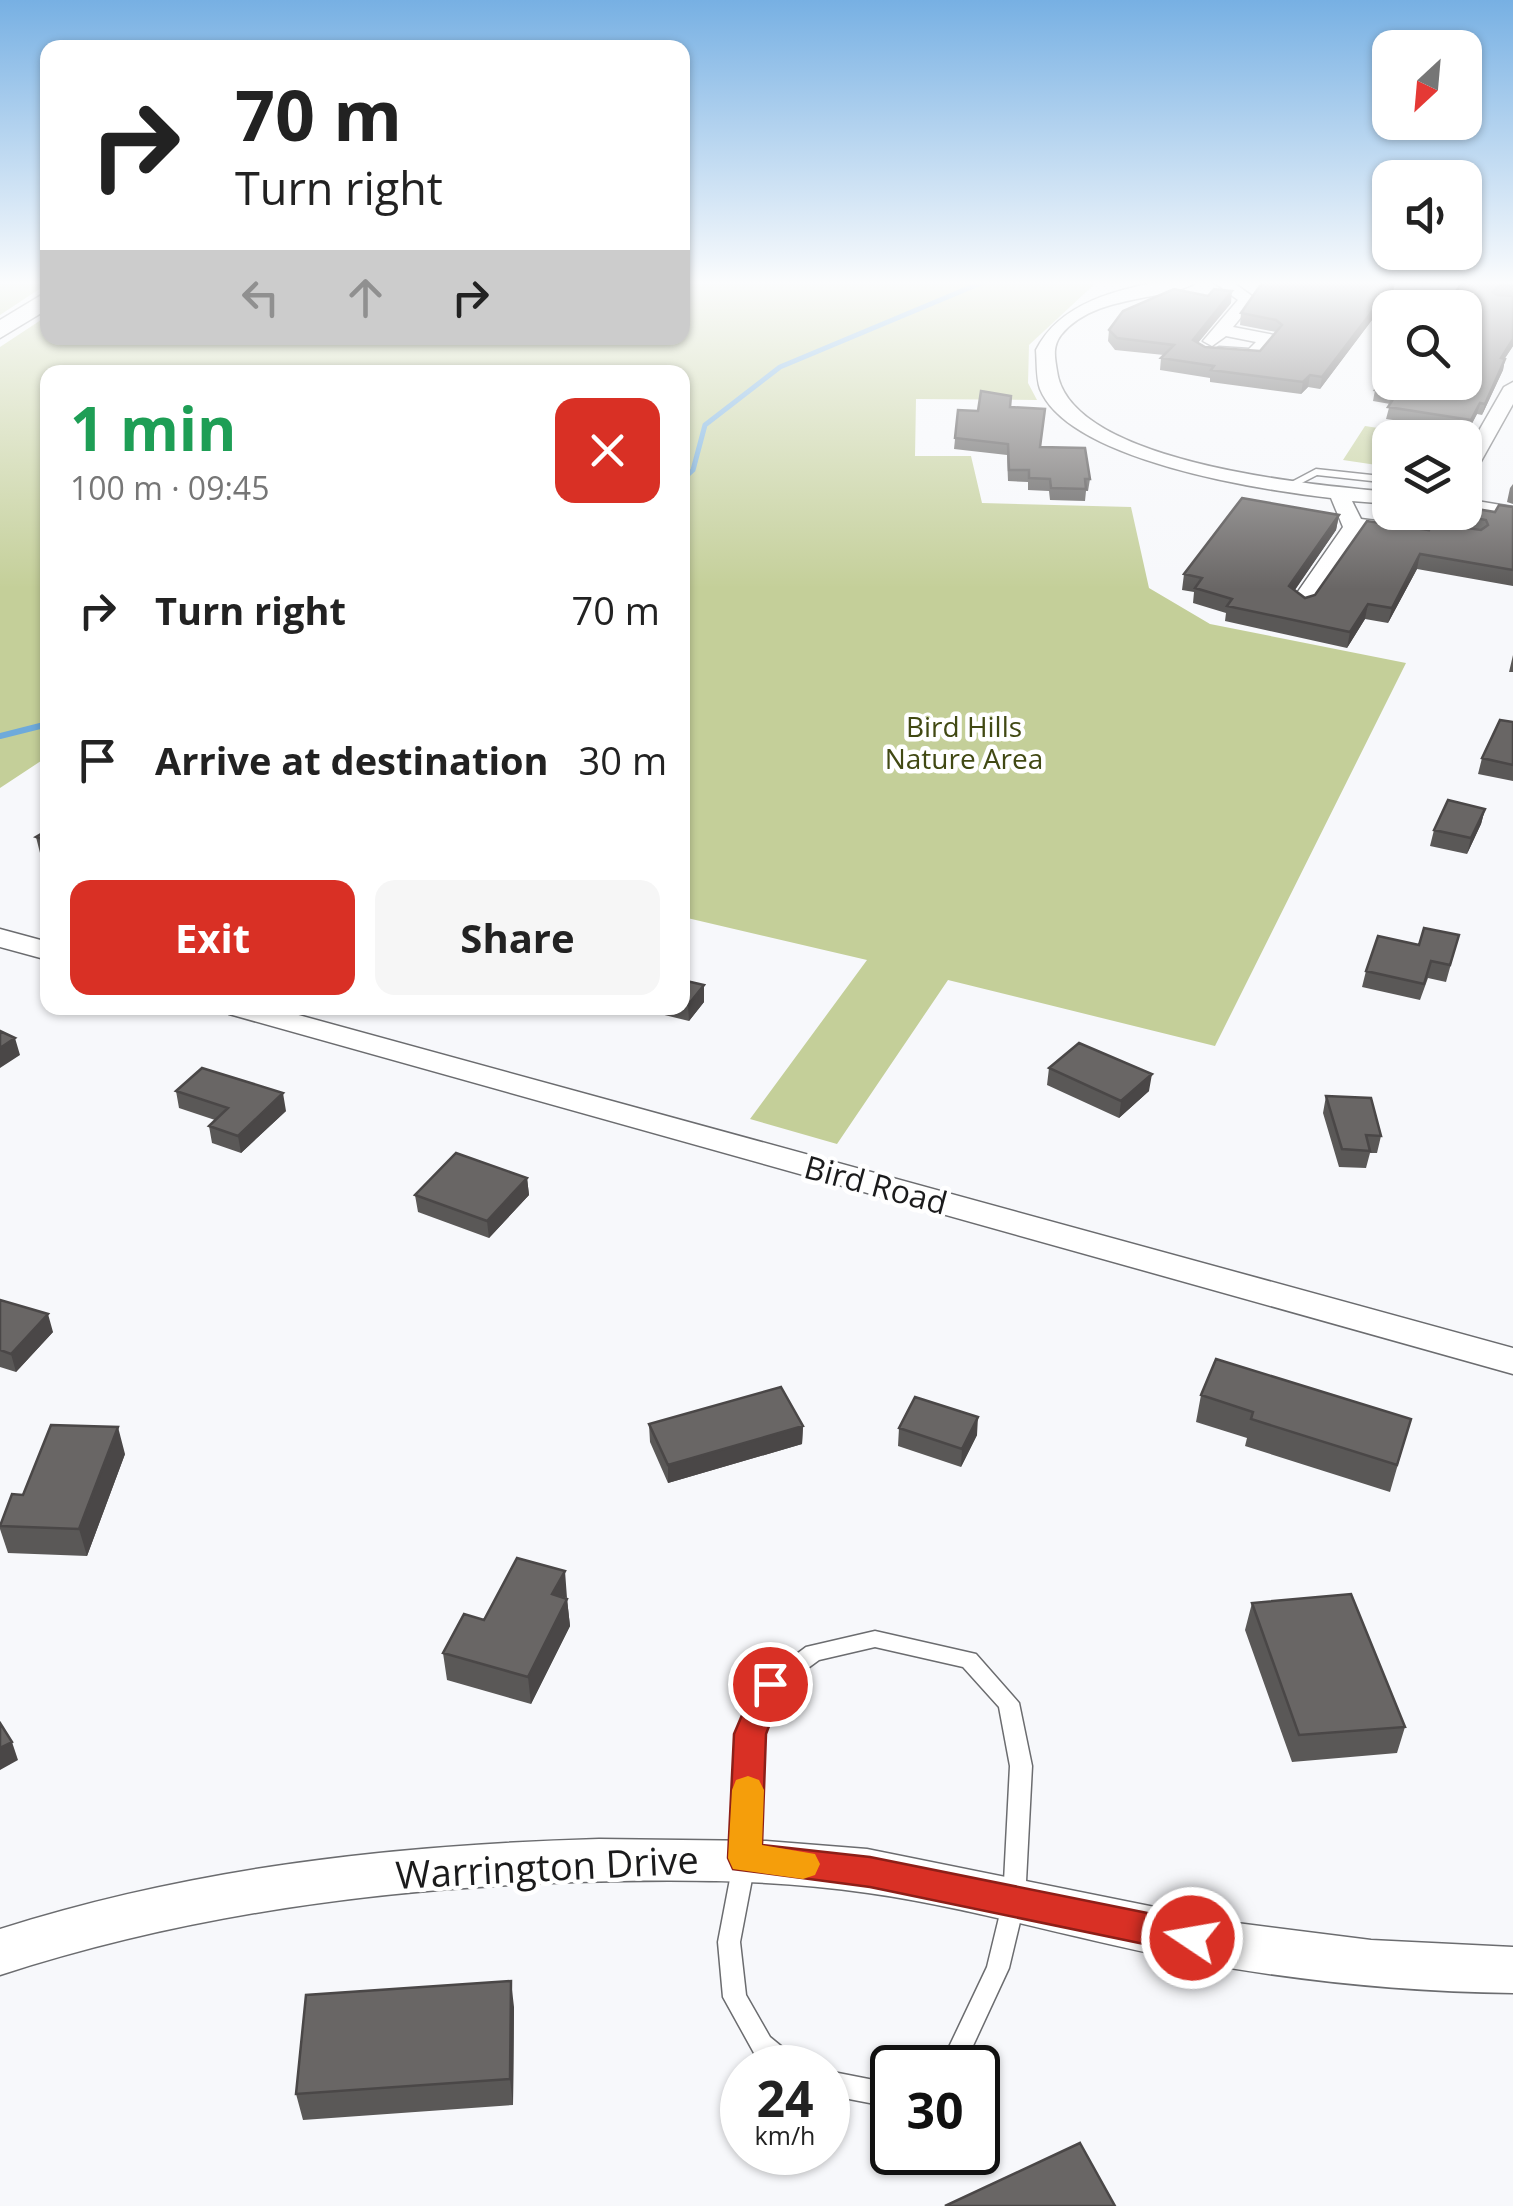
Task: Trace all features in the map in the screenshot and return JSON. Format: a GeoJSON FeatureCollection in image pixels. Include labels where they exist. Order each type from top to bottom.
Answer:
{"type":"FeatureCollection","features":[{"type":"Feature","properties":{"kind":"street"},"geometry":{"type":"LineString","coordinates":[[1046,383],[1067,412],[1109,438],[1207,472],[1372,497]]}},
{"type":"Feature","properties":{"kind":"street"},"geometry":{"type":"LineString","coordinates":[[1482,442],[1513,387]]}},
{"type":"Feature","properties":{"kind":"street"},"geometry":{"type":"LineString","coordinates":[[1080,446],[1109,438]]}},
{"type":"Feature","properties":{"kind":"street"},"geometry":{"type":"LineString","coordinates":[[1302,602],[1354,528],[1339,494]]}},
{"type":"Feature","properties":{"kind":"street"},"geometry":{"type":"LineString","coordinates":[[1482,508],[1513,513]]}},
{"type":"Feature","properties":{"kind":"street"},"geometry":{"type":"LineString","coordinates":[[0,938],[40,949]]}},
{"type":"Feature","properties":{"kind":"street","name":"Bird Road"},"geometry":{"type":"LineString","coordinates":[[265,1015],[1513,1361]]}},
{"type":"Feature","properties":{"kind":"street","name":"Warrington Drive"},"geometry":{"type":"LineString","coordinates":[[0,1952],[45,1936],[260,1888],[470,1863],[745,1858],[870,1872],[1228,1945],[1464,1970],[1513,1970]]}},
{"type":"Feature","properties":{"kind":"lane"},"geometry":{"type":"LineString","coordinates":[[1287,486],[1316,472],[1372,478]]}},
{"type":"Feature","properties":{"kind":"lane"},"geometry":{"type":"LineString","coordinates":[[1353,520],[1460,535]]}},
{"type":"Feature","properties":{"kind":"lane"},"geometry":{"type":"LineString","coordinates":[[761,2045],[735,1997],[730,1942],[745,1858],[750,1734],[770,1684],[813,1652],[875,1639],[969,1660],[1008,1703],[1021,1766],[1014,1901],[998,1968],[961,2045]]}},
{"type":"Feature","properties":{"kind":"green space","name":"Bird Hills Nature Area"},"geometry":{"type":"Polygon","coordinates":[[[0,383],[40,383],[40,762],[0,788],[0,383]]]}},
{"type":"Feature","properties":{"kind":"green space","name":"Bird Hills Nature Area"},"geometry":{"type":"Polygon","coordinates":[[[690,383],[1028,383],[1037,400],[916,399],[915,456],[971,456],[982,503],[1131,507],[1149,588],[1210,624],[1406,663],[1215,1046],[948,980],[837,1144],[750,1119],[867,960],[690,919],[690,383]]]}},
{"type":"Feature","properties":{"kind":"green space"},"geometry":{"type":"Polygon","coordinates":[[[1365,426],[1372,427],[1372,464],[1343,460],[1365,426]]]}},
{"type":"Feature","properties":{"kind":"building"},"geometry":{"type":"Polygon","coordinates":[[[1482,383],[1494,383],[1485,404],[1480,403],[1471,420],[1388,407],[1392,400],[1482,400],[1482,383]]]}},
{"type":"Feature","properties":{"kind":"building"},"geometry":{"type":"Polygon","coordinates":[[[981,391],[1011,396],[1010,407],[1045,409],[1040,447],[1085,448],[1090,479],[1085,479],[1086,489],[1051,488],[1050,479],[1029,478],[1029,470],[1009,470],[1008,444],[955,438],[958,410],[978,411],[981,391]]]}},
{"type":"Feature","properties":{"kind":"building"},"geometry":{"type":"Polygon","coordinates":[[[1242,498],[1339,515],[1289,586],[1305,598],[1315,595],[1367,521],[1372,522],[1372,530],[1482,530],[1488,525],[1482,519],[1482,510],[1495,512],[1499,505],[1513,507],[1513,570],[1420,554],[1392,608],[1368,604],[1350,632],[1227,606],[1232,599],[1195,588],[1202,578],[1184,574],[1242,498]]]}},
{"type":"Feature","properties":{"kind":"building"},"geometry":{"type":"Polygon","coordinates":[[[1500,720],[1513,722],[1513,765],[1482,758],[1500,720]]]}},
{"type":"Feature","properties":{"kind":"building"},"geometry":{"type":"Polygon","coordinates":[[[1448,800],[1485,809],[1471,838],[1434,830],[1448,800]]]}},
{"type":"Feature","properties":{"kind":"building"},"geometry":{"type":"Polygon","coordinates":[[[1424,928],[1459,935],[1450,965],[1431,961],[1424,984],[1366,971],[1378,936],[1419,945],[1424,928]]]}},
{"type":"Feature","properties":{"kind":"building"},"geometry":{"type":"Polygon","coordinates":[[[690,982],[704,985],[690,1002],[690,982]]]}},
{"type":"Feature","properties":{"kind":"building"},"geometry":{"type":"Polygon","coordinates":[[[0,1031],[15,1038],[0,1048],[0,1031]]]}},
{"type":"Feature","properties":{"kind":"building"},"geometry":{"type":"Polygon","coordinates":[[[1079,1043],[1152,1074],[1121,1101],[1049,1068],[1079,1043]]]}},
{"type":"Feature","properties":{"kind":"building"},"geometry":{"type":"Polygon","coordinates":[[[202,1068],[283,1093],[238,1136],[209,1126],[228,1108],[176,1091],[202,1068]]]}},
{"type":"Feature","properties":{"kind":"building"},"geometry":{"type":"Polygon","coordinates":[[[1326,1096],[1371,1098],[1381,1136],[1366,1135],[1370,1151],[1342,1149],[1326,1096]]]}},
{"type":"Feature","properties":{"kind":"building"},"geometry":{"type":"Polygon","coordinates":[[[456,1153],[527,1178],[487,1221],[415,1195],[456,1153]]]}},
{"type":"Feature","properties":{"kind":"building"},"geometry":{"type":"Polygon","coordinates":[[[0,1300],[48,1314],[11,1354],[0,1350],[0,1300]]]}},
{"type":"Feature","properties":{"kind":"building"},"geometry":{"type":"Polygon","coordinates":[[[1216,1359],[1411,1419],[1397,1465],[1251,1419],[1253,1412],[1201,1395],[1216,1359]]]}},
{"type":"Feature","properties":{"kind":"building"},"geometry":{"type":"Polygon","coordinates":[[[781,1387],[803,1426],[668,1465],[649,1424],[781,1387]]]}},
{"type":"Feature","properties":{"kind":"building"},"geometry":{"type":"Polygon","coordinates":[[[915,1397],[978,1417],[962,1449],[899,1428],[915,1397]]]}},
{"type":"Feature","properties":{"kind":"building"},"geometry":{"type":"Polygon","coordinates":[[[51,1425],[118,1427],[79,1529],[0,1526],[12,1494],[23,1495],[51,1425]]]}},
{"type":"Feature","properties":{"kind":"building"},"geometry":{"type":"Polygon","coordinates":[[[517,1558],[565,1571],[552,1594],[567,1599],[528,1677],[443,1653],[464,1614],[484,1620],[517,1558]]]}},
{"type":"Feature","properties":{"kind":"building"},"geometry":{"type":"Polygon","coordinates":[[[1351,1594],[1405,1727],[1299,1735],[1252,1603],[1351,1594]]]}},
{"type":"Feature","properties":{"kind":"building"},"geometry":{"type":"Polygon","coordinates":[[[0,1723],[12,1742],[0,1748],[0,1723]]]}},
{"type":"Feature","properties":{"kind":"building"},"geometry":{"type":"Polygon","coordinates":[[[511,1981],[510,2079],[296,2094],[306,1995],[511,1981]]]}},
{"type":"Feature","properties":{"kind":"building"},"geometry":{"type":"Polygon","coordinates":[[[1080,2143],[1115,2206],[945,2206],[1080,2143]]]}},
{"type":"Feature","properties":{"kind":"waterway"},"geometry":{"type":"LineString","coordinates":[[690,473],[705,425],[759,383]]}},
{"type":"Feature","properties":{"kind":"waterway"},"geometry":{"type":"LineString","coordinates":[[0,736],[40,726]]}},
{"type":"Feature","properties":{"kind":"slow traffic"},"geometry":{"type":"LineString","coordinates":[[748,1790],[745,1858],[803,1864]]}},
{"type":"Feature","properties":{"kind":"route"},"geometry":{"type":"LineString","coordinates":[[770,1684],[750,1734],[745,1858],[870,1872],[1192,1938]]}}]}
